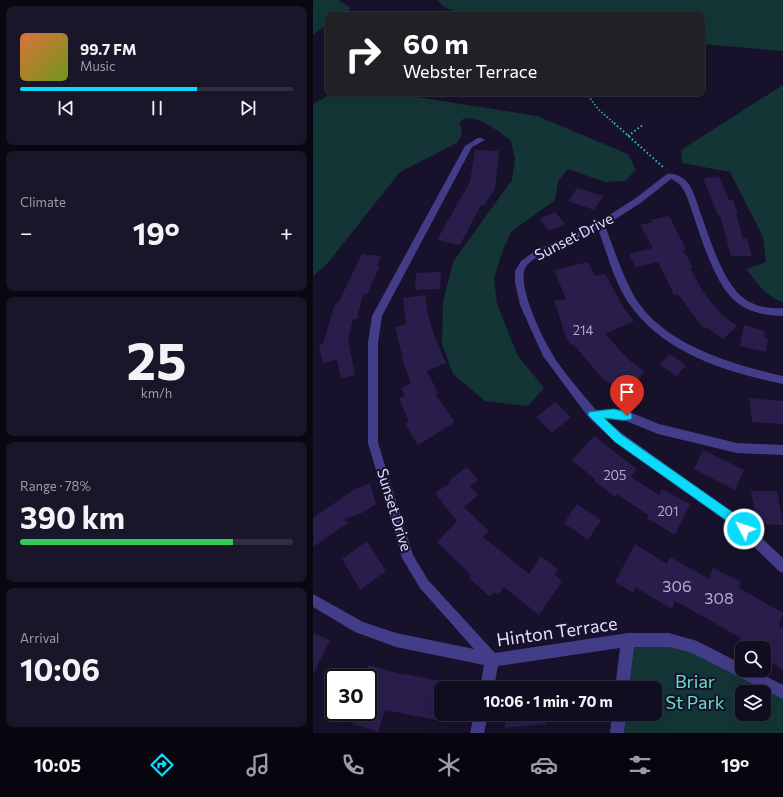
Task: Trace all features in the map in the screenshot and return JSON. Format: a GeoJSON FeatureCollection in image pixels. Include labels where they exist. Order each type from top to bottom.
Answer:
{"type":"FeatureCollection","features":[{"type":"Feature","properties":{"kind":"street","name":"Sunset Drive"},"geometry":{"type":"LineString","coordinates":[[481,140],[469,146],[377,316],[373,343],[371,396],[373,443],[408,558],[425,584],[493,660]]}},
{"type":"Feature","properties":{"kind":"street","name":"Sunset Drive"},"geometry":{"type":"LineString","coordinates":[[670,176],[639,200],[601,226],[538,252],[524,263],[519,271],[519,282],[525,305],[546,353],[593,415],[619,438],[734,520],[783,567]]}},
{"type":"Feature","properties":{"kind":"street"},"geometry":{"type":"LineString","coordinates":[[670,176],[683,182],[687,187],[724,280],[736,297],[755,308],[783,312]]}},
{"type":"Feature","properties":{"kind":"street"},"geometry":{"type":"LineString","coordinates":[[601,226],[631,299],[645,317],[662,333],[683,346],[707,357],[757,375],[783,380]]}},
{"type":"Feature","properties":{"kind":"street"},"geometry":{"type":"LineString","coordinates":[[593,415],[614,414],[627,416],[658,429],[737,448],[783,450]]}},
{"type":"Feature","properties":{"kind":"street","name":"Hinton Terrace"},"geometry":{"type":"LineString","coordinates":[[313,600],[360,627],[396,640],[493,660],[628,640],[669,640],[692,646],[783,692]]}},
{"type":"Feature","properties":{"kind":"street"},"geometry":{"type":"LineString","coordinates":[[623,681],[628,640]]}},
{"type":"Feature","properties":{"kind":"street"},"geometry":{"type":"LineString","coordinates":[[488,681],[493,660]]}},
{"type":"Feature","properties":{"kind":"street"},"geometry":{"type":"LineString","coordinates":[[477,733],[480,721]]}},
{"type":"Feature","properties":{"kind":"street"},"geometry":{"type":"LineString","coordinates":[[617,733],[618,721]]}},
{"type":"Feature","properties":{"kind":"path"},"geometry":{"type":"LineString","coordinates":[[588,96],[599,110],[664,168],[670,176]]}},
{"type":"Feature","properties":{"kind":"path"},"geometry":{"type":"LineString","coordinates":[[628,136],[644,124]]}},
{"type":"Feature","properties":{"kind":"green space"},"geometry":{"type":"Polygon","coordinates":[[[313,0],[338,0],[351,8],[346,12],[325,12],[325,26],[313,35],[313,0]]]}},
{"type":"Feature","properties":{"kind":"green space"},"geometry":{"type":"Polygon","coordinates":[[[438,0],[783,0],[783,51],[705,44],[705,12],[456,12],[441,4],[438,0]]]}},
{"type":"Feature","properties":{"kind":"green space"},"geometry":{"type":"Polygon","coordinates":[[[783,85],[783,302],[772,297],[762,289],[747,269],[766,262],[763,237],[730,172],[682,163],[681,150],[783,85]]]}},
{"type":"Feature","properties":{"kind":"green space"},"geometry":{"type":"Polygon","coordinates":[[[328,96],[412,96],[537,116],[628,154],[636,170],[625,181],[605,182],[568,169],[558,181],[555,200],[511,232],[503,250],[494,278],[497,304],[518,356],[544,388],[528,406],[485,401],[453,374],[442,344],[443,302],[453,262],[512,180],[515,159],[511,141],[483,122],[471,118],[464,118],[460,123],[462,135],[457,143],[400,172],[327,264],[313,276],[313,104],[328,96]]]}},
{"type":"Feature","properties":{"kind":"green space","name":"Briar St Park"},"geometry":{"type":"Polygon","coordinates":[[[628,640],[669,640],[735,670],[735,677],[750,677],[768,685],[735,685],[735,721],[771,721],[771,687],[783,692],[783,733],[617,733],[618,721],[662,721],[662,681],[623,681],[628,640]]]}},
{"type":"Feature","properties":{"kind":"building"},"geometry":{"type":"Polygon","coordinates":[[[475,150],[499,151],[495,188],[484,206],[481,205],[460,245],[437,240],[470,182],[475,150]]]}},
{"type":"Feature","properties":{"kind":"building"},"geometry":{"type":"Polygon","coordinates":[[[719,177],[729,200],[733,200],[738,214],[736,214],[743,239],[747,239],[752,256],[731,256],[720,215],[718,215],[703,178],[719,177]]]}},
{"type":"Feature","properties":{"kind":"building"},"geometry":{"type":"Polygon","coordinates":[[[577,188],[603,196],[594,210],[568,201],[577,188]]]}},
{"type":"Feature","properties":{"kind":"building"},"geometry":{"type":"Polygon","coordinates":[[[555,212],[565,224],[549,231],[539,219],[555,212]]]}},
{"type":"Feature","properties":{"kind":"building"},"geometry":{"type":"Polygon","coordinates":[[[669,216],[686,249],[683,250],[693,267],[690,268],[703,292],[722,315],[737,326],[723,339],[706,327],[704,329],[678,294],[674,295],[658,262],[636,267],[629,254],[653,248],[640,225],[653,222],[651,220],[669,216]]]}},
{"type":"Feature","properties":{"kind":"building"},"geometry":{"type":"Polygon","coordinates":[[[362,254],[381,256],[377,266],[380,266],[367,294],[363,294],[357,319],[353,319],[348,339],[355,375],[341,379],[337,359],[323,363],[319,345],[323,344],[335,303],[338,303],[362,254]]]}},
{"type":"Feature","properties":{"kind":"building"},"geometry":{"type":"Polygon","coordinates":[[[588,262],[595,276],[605,274],[624,308],[634,321],[605,334],[629,360],[645,372],[623,394],[602,378],[573,344],[570,345],[562,327],[554,301],[566,299],[554,270],[588,262]]]}},
{"type":"Feature","properties":{"kind":"building"},"geometry":{"type":"Polygon","coordinates":[[[441,272],[440,289],[415,290],[416,273],[441,272]]]}},
{"type":"Feature","properties":{"kind":"building"},"geometry":{"type":"Polygon","coordinates":[[[425,295],[428,315],[435,338],[446,363],[427,371],[438,393],[435,394],[455,422],[418,445],[405,424],[409,422],[399,398],[405,396],[401,388],[411,383],[402,359],[395,327],[406,324],[403,298],[425,295]]]}},
{"type":"Feature","properties":{"kind":"building"},"geometry":{"type":"Polygon","coordinates":[[[744,325],[765,331],[764,338],[768,339],[766,352],[740,346],[744,325]]]}},
{"type":"Feature","properties":{"kind":"building"},"geometry":{"type":"Polygon","coordinates":[[[670,354],[686,366],[676,376],[659,364],[670,354]]]}},
{"type":"Feature","properties":{"kind":"building"},"geometry":{"type":"Polygon","coordinates":[[[749,398],[783,401],[783,424],[752,422],[749,398]]]}},
{"type":"Feature","properties":{"kind":"building"},"geometry":{"type":"Polygon","coordinates":[[[555,402],[571,417],[552,433],[536,417],[555,402]]]}},
{"type":"Feature","properties":{"kind":"building"},"geometry":{"type":"Polygon","coordinates":[[[594,436],[637,469],[631,477],[659,495],[662,489],[690,504],[675,535],[647,518],[648,515],[617,494],[615,497],[594,481],[595,479],[572,460],[594,436]]]}},
{"type":"Feature","properties":{"kind":"building"},"geometry":{"type":"Polygon","coordinates":[[[703,450],[744,470],[735,490],[694,469],[703,450]]]}},
{"type":"Feature","properties":{"kind":"building"},"geometry":{"type":"Polygon","coordinates":[[[467,467],[478,480],[470,486],[478,495],[464,507],[489,531],[483,537],[529,574],[541,556],[558,569],[554,574],[562,581],[539,615],[504,587],[498,595],[494,592],[490,597],[469,578],[471,575],[437,542],[457,521],[435,493],[450,483],[449,481],[467,467]]]}},
{"type":"Feature","properties":{"kind":"building"},"geometry":{"type":"Polygon","coordinates":[[[370,483],[376,504],[364,512],[345,519],[348,523],[313,547],[313,518],[355,489],[370,483]]]}},
{"type":"Feature","properties":{"kind":"building"},"geometry":{"type":"Polygon","coordinates":[[[751,491],[777,491],[783,525],[757,524],[751,491]]]}},
{"type":"Feature","properties":{"kind":"building"},"geometry":{"type":"Polygon","coordinates":[[[577,504],[601,520],[588,540],[564,523],[577,504]]]}},
{"type":"Feature","properties":{"kind":"building"},"geometry":{"type":"Polygon","coordinates":[[[367,541],[386,571],[360,590],[342,559],[367,541]]]}},
{"type":"Feature","properties":{"kind":"building"},"geometry":{"type":"Polygon","coordinates":[[[635,544],[667,564],[670,557],[709,579],[713,568],[741,582],[739,588],[783,613],[779,626],[783,628],[783,670],[771,662],[771,641],[740,641],[741,638],[675,601],[672,609],[635,587],[633,593],[615,582],[635,544]]]}},
{"type":"Feature","properties":{"kind":"building"},"geometry":{"type":"Polygon","coordinates":[[[313,633],[330,640],[313,675],[313,633]]]}},
{"type":"Feature","properties":{"kind":"building"},"geometry":{"type":"Polygon","coordinates":[[[368,665],[405,675],[441,681],[434,681],[434,720],[385,710],[378,732],[353,724],[354,721],[377,721],[377,669],[368,669],[368,665]]]}},
{"type":"Feature","properties":{"kind":"building"},"geometry":{"type":"Polygon","coordinates":[[[505,721],[546,721],[546,724],[505,728],[505,721]]]}},
{"type":"Feature","properties":{"kind":"route"},"geometry":{"type":"LineString","coordinates":[[627,416],[614,414],[593,415],[619,438],[734,520],[744,529]]}}]}
